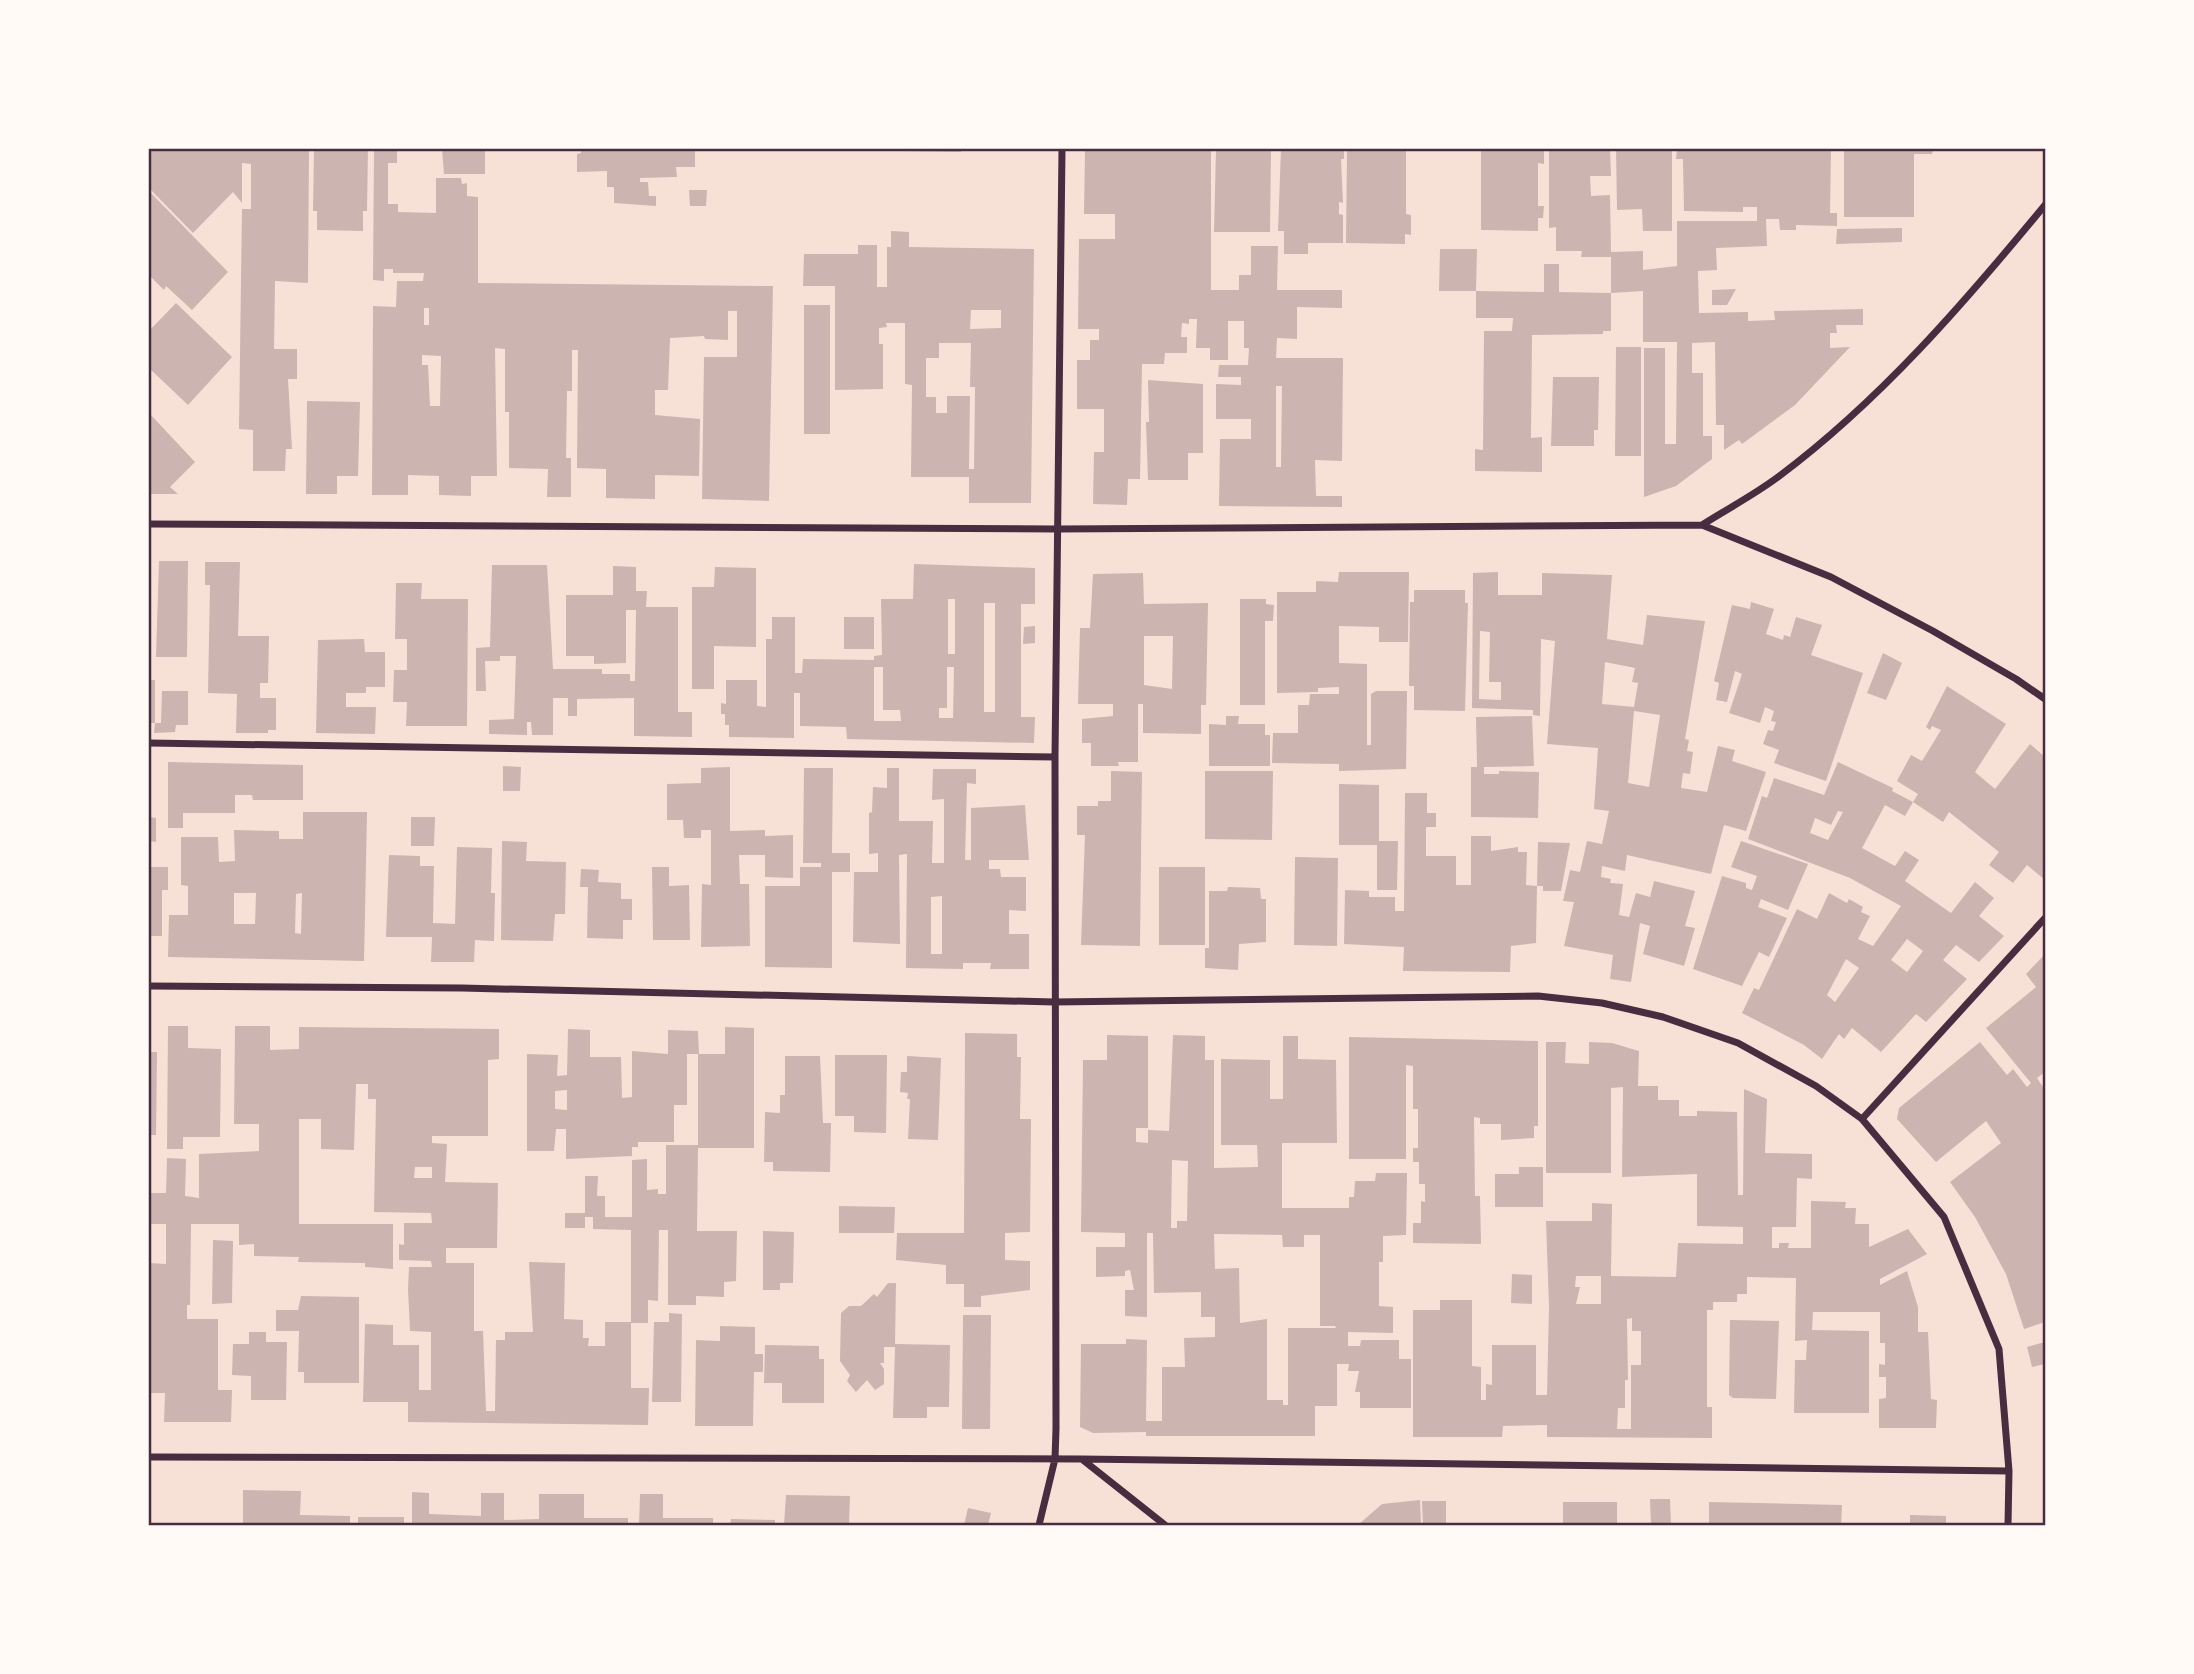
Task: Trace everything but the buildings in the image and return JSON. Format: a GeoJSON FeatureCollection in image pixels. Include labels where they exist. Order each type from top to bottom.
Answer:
{"type":"FeatureCollection","features":[{"type":"Feature","properties":{"kind":"street"},"geometry":{"type":"LineString","coordinates":[[1039,1525],[1055,1459],[1055,757],[1062,149]]}},
{"type":"Feature","properties":{"kind":"street"},"geometry":{"type":"LineString","coordinates":[[1702,525],[1778,477],[1862,405],[1969,298],[2045,205]]}},
{"type":"Feature","properties":{"kind":"street"},"geometry":{"type":"LineString","coordinates":[[149,524],[1057,529],[1702,525],[1831,577],[1981,658],[2045,699]]}},
{"type":"Feature","properties":{"kind":"street"},"geometry":{"type":"LineString","coordinates":[[149,743],[1055,757]]}},
{"type":"Feature","properties":{"kind":"street"},"geometry":{"type":"LineString","coordinates":[[1863,1119],[2045,918]]}},
{"type":"Feature","properties":{"kind":"street"},"geometry":{"type":"LineString","coordinates":[[149,986],[475,988],[1054,1002],[1538,996],[1602,1003],[1663,1017],[1738,1042],[1816,1086],[1863,1119],[1944,1217],[1999,1349],[2009,1471],[2008,1525]]}},
{"type":"Feature","properties":{"kind":"street"},"geometry":{"type":"LineString","coordinates":[[149,1457],[1082,1459],[2009,1471]]}},
{"type":"Feature","properties":{"kind":"street"},"geometry":{"type":"LineString","coordinates":[[1082,1459],[1165,1525]]}}]}
